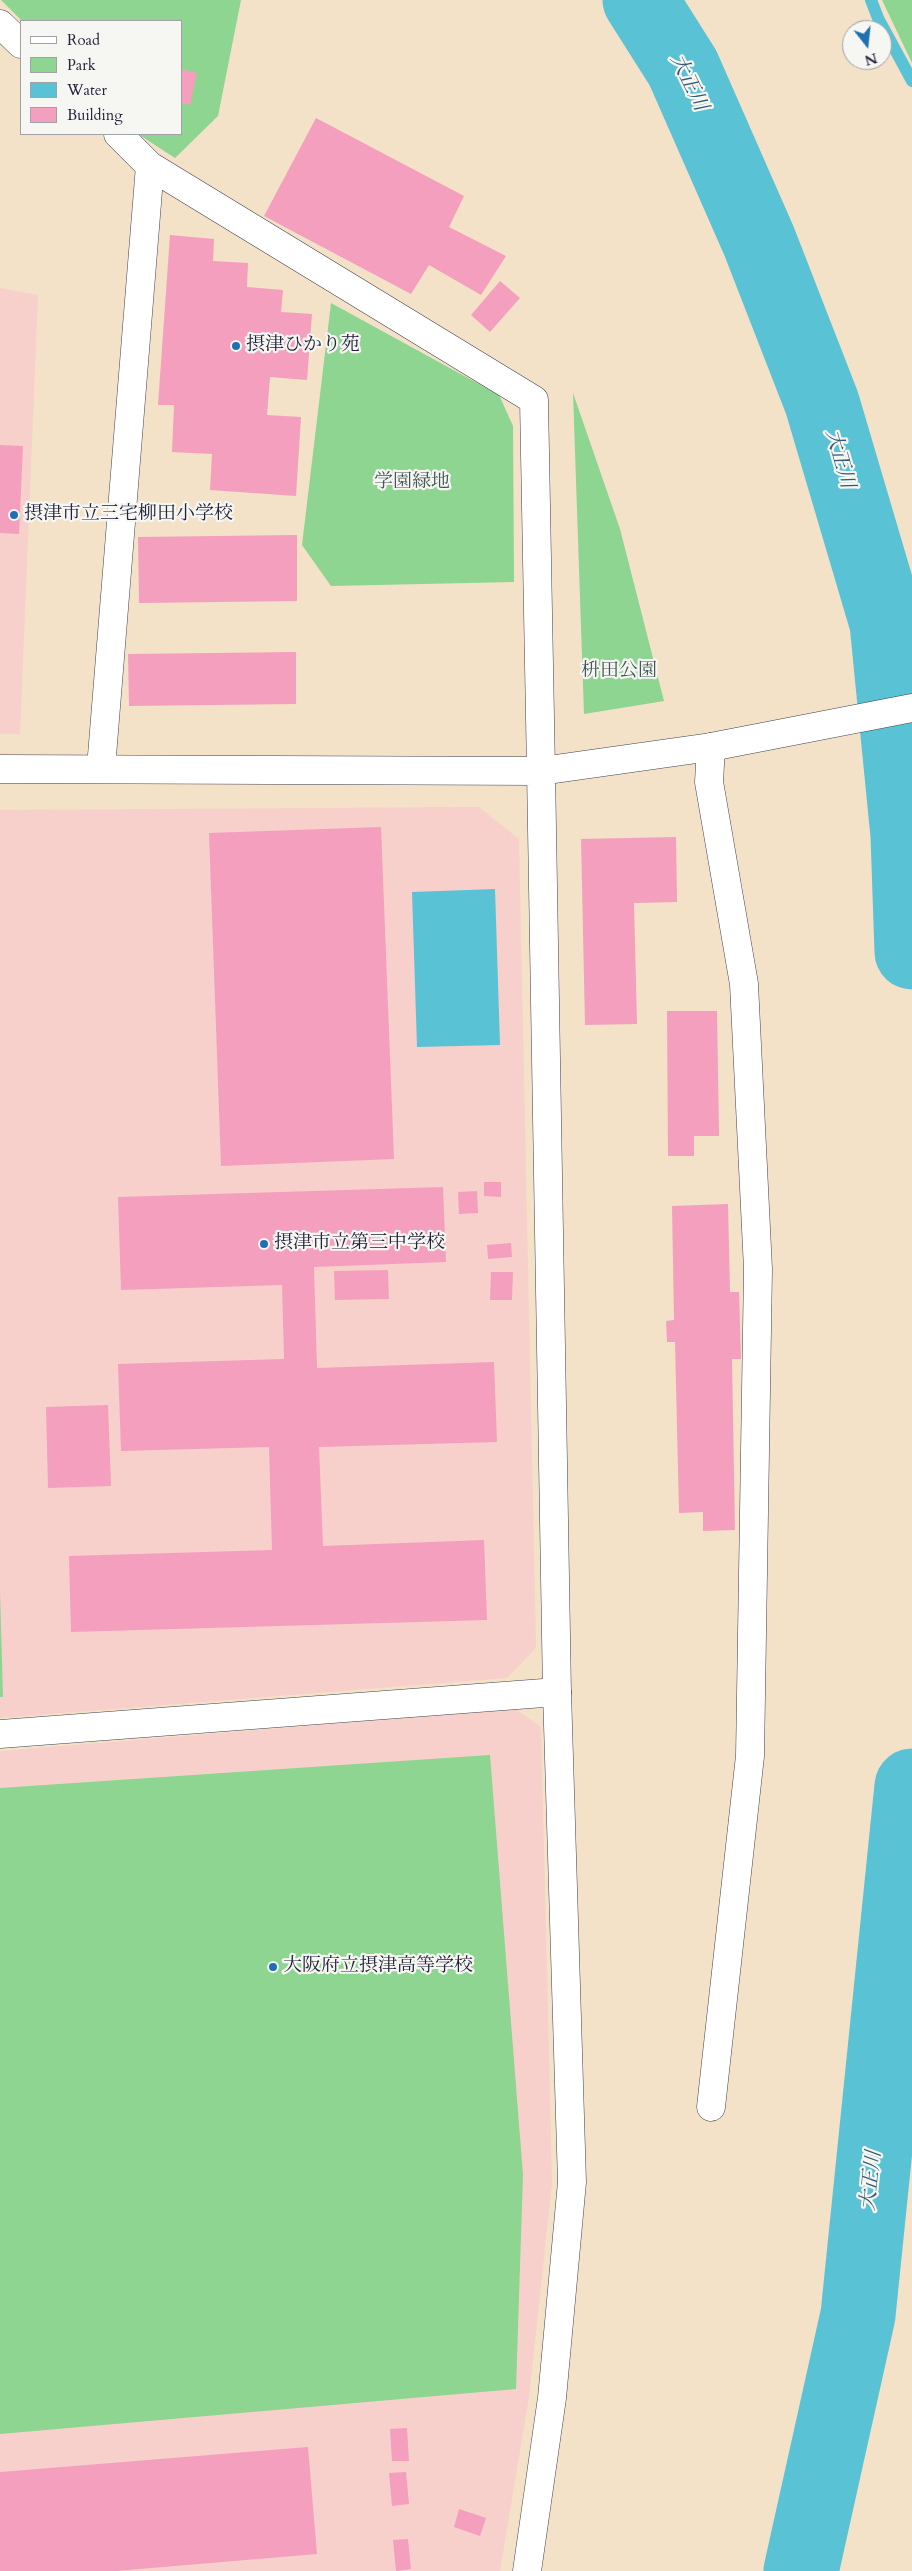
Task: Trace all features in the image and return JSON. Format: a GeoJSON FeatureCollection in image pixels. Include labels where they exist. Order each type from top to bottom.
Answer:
{"type":"FeatureCollection","features":[{"type":"Feature","properties":{"kind":"street"},"geometry":{"type":"LineString","coordinates":[[0,24],[20,43]]}},
{"type":"Feature","properties":{"kind":"street"},"geometry":{"type":"LineString","coordinates":[[119,135],[150,166],[534,400],[557,1692],[572,2182],[552,2398],[527,2571]]}},
{"type":"Feature","properties":{"kind":"street"},"geometry":{"type":"LineString","coordinates":[[101,768],[150,166]]}},
{"type":"Feature","properties":{"kind":"street"},"geometry":{"type":"LineString","coordinates":[[0,769],[541,771],[711,747],[912,708]]}},
{"type":"Feature","properties":{"kind":"street"},"geometry":{"type":"LineString","coordinates":[[711,747],[709,782],[744,984],[758,1269],[750,1756],[711,2107]]}},
{"type":"Feature","properties":{"kind":"street"},"geometry":{"type":"LineString","coordinates":[[0,1734],[557,1692]]}},
{"type":"Feature","properties":{"kind":"shaded area","name":"摂津市立三宅柳田小学校"},"geometry":{"type":"Polygon","coordinates":[[[0,288],[38,295],[20,734],[0,734],[0,288]]]}},
{"type":"Feature","properties":{"kind":"shaded area","name":"摂津市立第三中学校"},"geometry":{"type":"Polygon","coordinates":[[[479,807],[519,839],[536,1648],[507,1678],[0,1718],[0,810],[479,807]]]}},
{"type":"Feature","properties":{"kind":"shaded area","name":"大阪府立摂津高等学校"},"geometry":{"type":"Polygon","coordinates":[[[516,1709],[541,1727],[552,2183],[529,2397],[500,2571],[0,2571],[0,1751],[516,1709]]]}},
{"type":"Feature","properties":{"kind":"green space"},"geometry":{"type":"Polygon","coordinates":[[[1,0],[241,0],[218,116],[175,158],[140,135],[182,135],[182,20],[21,20],[1,0]]]}},
{"type":"Feature","properties":{"kind":"green space"},"geometry":{"type":"Polygon","coordinates":[[[882,0],[912,0],[912,63],[892,20],[882,0]]]}},
{"type":"Feature","properties":{"kind":"green space","name":"学園緑地"},"geometry":{"type":"Polygon","coordinates":[[[331,303],[499,395],[513,426],[514,582],[331,586],[302,545],[331,303]]]}},
{"type":"Feature","properties":{"kind":"green space","name":"枡田公園"},"geometry":{"type":"Polygon","coordinates":[[[573,393],[620,529],[664,701],[584,714],[573,393]]]}},
{"type":"Feature","properties":{"kind":"green space"},"geometry":{"type":"Polygon","coordinates":[[[0,1591],[3,1697],[0,1697],[0,1591]]]}},
{"type":"Feature","properties":{"kind":"green space","name":"大阪府立摂津高等学校"},"geometry":{"type":"Polygon","coordinates":[[[490,1755],[523,2175],[516,2389],[0,2434],[0,1788],[490,1755]]]}},
{"type":"Feature","properties":{"kind":"water"},"geometry":{"type":"Polygon","coordinates":[[[495,889],[500,1045],[417,1047],[412,892],[495,889]]]}},
{"type":"Feature","properties":{"kind":"building"},"geometry":{"type":"Polygon","coordinates":[[[182,69],[197,73],[190,105],[182,103],[182,69]]]}},
{"type":"Feature","properties":{"kind":"building"},"geometry":{"type":"Polygon","coordinates":[[[316,118],[464,196],[449,227],[506,256],[481,295],[429,265],[411,294],[264,216],[316,118]]]}},
{"type":"Feature","properties":{"kind":"building","name":"摂津ひかり苑"},"geometry":{"type":"Polygon","coordinates":[[[170,235],[214,239],[213,261],[248,263],[247,287],[283,290],[281,312],[312,314],[307,380],[270,377],[267,415],[301,417],[296,496],[210,490],[212,454],[172,452],[174,405],[158,405],[170,235]]]}},
{"type":"Feature","properties":{"kind":"building"},"geometry":{"type":"Polygon","coordinates":[[[500,281],[520,298],[490,332],[471,315],[500,281]]]}},
{"type":"Feature","properties":{"kind":"building"},"geometry":{"type":"Polygon","coordinates":[[[0,445],[23,446],[19,534],[0,533],[0,445]]]}},
{"type":"Feature","properties":{"kind":"building"},"geometry":{"type":"Polygon","coordinates":[[[297,535],[297,601],[139,603],[138,537],[297,535]]]}},
{"type":"Feature","properties":{"kind":"building"},"geometry":{"type":"Polygon","coordinates":[[[296,652],[296,704],[129,706],[128,654],[296,652]]]}},
{"type":"Feature","properties":{"kind":"building"},"geometry":{"type":"Polygon","coordinates":[[[381,827],[394,1159],[221,1166],[209,833],[381,827]]]}},
{"type":"Feature","properties":{"kind":"building"},"geometry":{"type":"Polygon","coordinates":[[[676,837],[677,902],[634,903],[637,1024],[585,1025],[581,839],[676,837]]]}},
{"type":"Feature","properties":{"kind":"building"},"geometry":{"type":"Polygon","coordinates":[[[667,1011],[717,1011],[719,1136],[694,1136],[694,1156],[668,1156],[667,1011]]]}},
{"type":"Feature","properties":{"kind":"building"},"geometry":{"type":"Polygon","coordinates":[[[484,1182],[501,1182],[501,1197],[484,1196],[484,1182]]]}},
{"type":"Feature","properties":{"kind":"building"},"geometry":{"type":"Polygon","coordinates":[[[443,1187],[446,1262],[314,1267],[317,1368],[494,1362],[497,1442],[319,1447],[323,1546],[484,1540],[487,1620],[71,1632],[69,1556],[272,1550],[269,1447],[121,1451],[118,1364],[284,1359],[282,1285],[121,1290],[118,1197],[443,1187]]]}},
{"type":"Feature","properties":{"kind":"building"},"geometry":{"type":"Polygon","coordinates":[[[477,1191],[478,1213],[459,1214],[458,1192],[477,1191]]]}},
{"type":"Feature","properties":{"kind":"building"},"geometry":{"type":"Polygon","coordinates":[[[728,1204],[730,1292],[739,1292],[741,1359],[732,1359],[735,1530],[703,1531],[703,1512],[679,1513],[675,1342],[667,1342],[666,1321],[674,1320],[672,1206],[728,1204]]]}},
{"type":"Feature","properties":{"kind":"building"},"geometry":{"type":"Polygon","coordinates":[[[511,1243],[512,1257],[488,1259],[487,1245],[511,1243]]]}},
{"type":"Feature","properties":{"kind":"building"},"geometry":{"type":"Polygon","coordinates":[[[388,1270],[389,1299],[335,1300],[334,1271],[388,1270]]]}},
{"type":"Feature","properties":{"kind":"building"},"geometry":{"type":"Polygon","coordinates":[[[491,1272],[513,1272],[512,1300],[490,1300],[491,1272]]]}},
{"type":"Feature","properties":{"kind":"building"},"geometry":{"type":"Polygon","coordinates":[[[108,1405],[111,1486],[48,1488],[46,1407],[108,1405]]]}},
{"type":"Feature","properties":{"kind":"building"},"geometry":{"type":"Polygon","coordinates":[[[407,2428],[409,2461],[392,2461],[390,2429],[407,2428]]]}},
{"type":"Feature","properties":{"kind":"building"},"geometry":{"type":"Polygon","coordinates":[[[308,2447],[317,2554],[116,2571],[0,2571],[0,2472],[308,2447]]]}},
{"type":"Feature","properties":{"kind":"building"},"geometry":{"type":"Polygon","coordinates":[[[406,2472],[409,2504],[392,2506],[389,2473],[406,2472]]]}},
{"type":"Feature","properties":{"kind":"building"},"geometry":{"type":"Polygon","coordinates":[[[459,2509],[486,2518],[480,2536],[454,2527],[459,2509]]]}},
{"type":"Feature","properties":{"kind":"building"},"geometry":{"type":"Polygon","coordinates":[[[408,2539],[411,2569],[396,2571],[393,2540],[408,2539]]]}},
{"type":"Feature","properties":{"kind":"waterway","name":"大正川"},"geometry":{"type":"LineString","coordinates":[[640,0],[683,68],[759,241],[822,403],[887,623],[908,835],[912,952]]}},
{"type":"Feature","properties":{"kind":"waterway"},"geometry":{"type":"LineString","coordinates":[[871,0],[878,18],[912,81]]}},
{"type":"Feature","properties":{"kind":"waterway","name":"大正川"},"geometry":{"type":"LineString","coordinates":[[801,2571],[858,2315],[912,1786]]}},
{"type":"Feature","properties":{"kind":"place","name":"摂津ひかり苑"},"geometry":{"type":"Point","coordinates":[236,346]}},
{"type":"Feature","properties":{"kind":"place","name":"摂津市立三宅柳田小学校"},"geometry":{"type":"Point","coordinates":[14,515]}},
{"type":"Feature","properties":{"kind":"place","name":"摂津市立第三中学校"},"geometry":{"type":"Point","coordinates":[264,1244]}},
{"type":"Feature","properties":{"kind":"place","name":"大阪府立摂津高等学校"},"geometry":{"type":"Point","coordinates":[273,1967]}}]}
